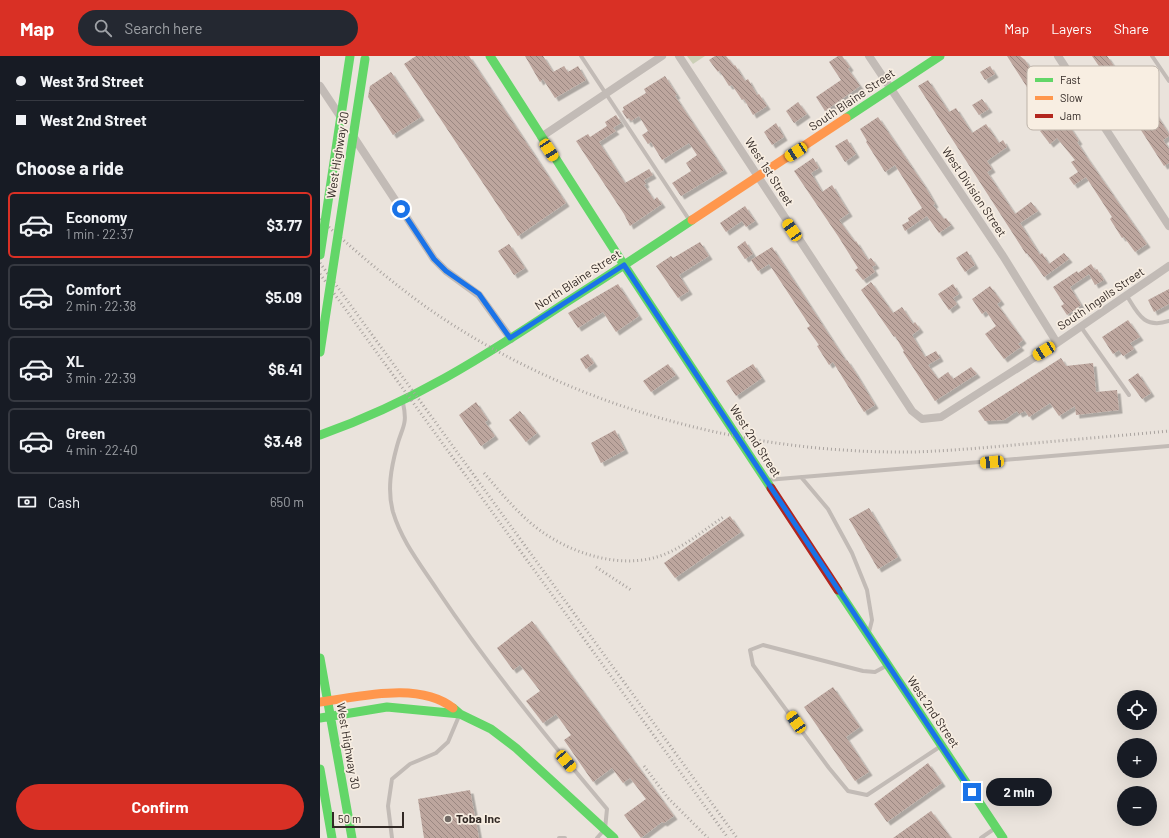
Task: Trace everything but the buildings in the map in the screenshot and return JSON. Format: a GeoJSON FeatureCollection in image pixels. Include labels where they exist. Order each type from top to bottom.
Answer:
{"type":"FeatureCollection","features":[{"type":"Feature","properties":{"kind":"main road","name":"West Highway 30"},"geometry":{"type":"LineString","coordinates":[[320,255],[350,56]]}},
{"type":"Feature","properties":{"kind":"main road","name":"West 2nd Street"},"geometry":{"type":"LineString","coordinates":[[490,56],[540,137],[887,665],[1003,838]]}},
{"type":"Feature","properties":{"kind":"main road","name":"South Blaine Street"},"geometry":{"type":"LineString","coordinates":[[757,177],[940,56]]}},
{"type":"Feature","properties":{"kind":"main road","name":"West Highway 30"},"geometry":{"type":"LineString","coordinates":[[320,352],[365,58]]}},
{"type":"Feature","properties":{"kind":"main road","name":"North Blaine Street"},"geometry":{"type":"LineString","coordinates":[[320,435],[367,419],[406,401],[510,338],[757,177]]}},
{"type":"Feature","properties":{"kind":"main road","name":"West Highway 30"},"geometry":{"type":"LineString","coordinates":[[320,658],[324,701],[331,716],[352,838]]}},
{"type":"Feature","properties":{"kind":"main road"},"geometry":{"type":"LineString","coordinates":[[324,701],[388,693],[407,693],[441,701],[460,714],[476,721],[503,738],[528,758],[614,838]]}},
{"type":"Feature","properties":{"kind":"main road"},"geometry":{"type":"LineString","coordinates":[[320,718],[386,707],[411,708],[444,714],[460,714]]}},
{"type":"Feature","properties":{"kind":"main road"},"geometry":{"type":"LineString","coordinates":[[320,769],[332,838]]}},
{"type":"Feature","properties":{"kind":"street"},"geometry":{"type":"LineString","coordinates":[[540,137],[606,95],[662,56]]}},
{"type":"Feature","properties":{"kind":"street","name":"West 1st Street"},"geometry":{"type":"LineString","coordinates":[[679,56],[905,401]]}},
{"type":"Feature","properties":{"kind":"street","name":"West Division Street"},"geometry":{"type":"LineString","coordinates":[[869,56],[1002,256],[1057,343]]}},
{"type":"Feature","properties":{"kind":"street"},"geometry":{"type":"LineString","coordinates":[[1058,56],[1065,66]]}},
{"type":"Feature","properties":{"kind":"street"},"geometry":{"type":"LineString","coordinates":[[320,86],[434,259],[446,271],[479,294],[510,338]]}},
{"type":"Feature","properties":{"kind":"street"},"geometry":{"type":"LineString","coordinates":[[1106,130],[1169,226]]}},
{"type":"Feature","properties":{"kind":"street","name":"South Ingalls Street"},"geometry":{"type":"LineString","coordinates":[[905,401],[912,411],[922,419],[941,416],[1057,343],[1169,266]]}},
{"type":"Feature","properties":{"kind":"lane"},"geometry":{"type":"LineString","coordinates":[[580,56],[690,222]]}},
{"type":"Feature","properties":{"kind":"lane"},"geometry":{"type":"LineString","coordinates":[[1152,56],[1159,66]]}},
{"type":"Feature","properties":{"kind":"lane"},"geometry":{"type":"LineString","coordinates":[[1159,66],[1169,81]]}},
{"type":"Feature","properties":{"kind":"lane"},"geometry":{"type":"LineString","coordinates":[[1127,296],[1140,318],[1151,324],[1169,321]]}},
{"type":"Feature","properties":{"kind":"lane"},"geometry":{"type":"LineString","coordinates":[[1081,327],[1129,395]]}},
{"type":"Feature","properties":{"kind":"lane"},"geometry":{"type":"LineString","coordinates":[[406,401],[406,423],[397,446],[390,481],[393,510],[402,536],[464,630],[556,749],[607,809],[605,829],[597,838]]}},
{"type":"Feature","properties":{"kind":"lane"},"geometry":{"type":"LineString","coordinates":[[766,480],[1169,446]]}},
{"type":"Feature","properties":{"kind":"lane"},"geometry":{"type":"LineString","coordinates":[[802,477],[828,509],[852,553],[867,590],[872,620],[868,636]]}},
{"type":"Feature","properties":{"kind":"lane"},"geometry":{"type":"LineString","coordinates":[[887,665],[875,672],[863,671],[763,645],[750,650],[753,664],[829,768],[848,791],[867,795],[941,746]]}},
{"type":"Feature","properties":{"kind":"lane"},"geometry":{"type":"LineString","coordinates":[[392,838],[388,806],[392,779],[410,764],[436,753],[448,742],[460,714]]}},
{"type":"Feature","properties":{"kind":"lane"},"geometry":{"type":"LineString","coordinates":[[981,838],[996,827]]}},
{"type":"Feature","properties":{"kind":"lane"},"geometry":{"type":"LineString","coordinates":[[559,838],[565,838]]}},
{"type":"Feature","properties":{"kind":"green space"},"geometry":{"type":"Polygon","coordinates":[[[687,56],[705,56],[693,64],[687,56]]]}},
{"type":"Feature","properties":{"kind":"railway"},"geometry":{"type":"LineString","coordinates":[[320,219],[401,288],[429,309],[483,343],[540,373],[599,398],[660,418],[722,433],[785,444],[849,450],[913,452],[1002,446],[1169,431]]}},
{"type":"Feature","properties":{"kind":"railway"},"geometry":{"type":"LineString","coordinates":[[320,263],[737,838]]}},
{"type":"Feature","properties":{"kind":"railway"},"geometry":{"type":"LineString","coordinates":[[320,274],[728,838]]}},
{"type":"Feature","properties":{"kind":"railway"},"geometry":{"type":"LineString","coordinates":[[484,473],[525,518],[554,540],[590,555],[608,559],[627,561],[645,560],[663,555],[687,542],[725,516]]}},
{"type":"Feature","properties":{"kind":"railway"},"geometry":{"type":"LineString","coordinates":[[596,567],[631,590]]}},
{"type":"Feature","properties":{"kind":"railway"},"geometry":{"type":"LineString","coordinates":[[644,766],[668,798],[708,838]]}},
{"type":"Feature","properties":{"kind":"traffic: fast"},"geometry":{"type":"LineString","coordinates":[[320,255],[350,56]]}},
{"type":"Feature","properties":{"kind":"traffic: fast"},"geometry":{"type":"LineString","coordinates":[[490,56],[624,265],[771,488]]}},
{"type":"Feature","properties":{"kind":"traffic: fast"},"geometry":{"type":"LineString","coordinates":[[846,118],[940,56]]}},
{"type":"Feature","properties":{"kind":"traffic: fast"},"geometry":{"type":"LineString","coordinates":[[320,352],[365,59]]}},
{"type":"Feature","properties":{"kind":"traffic: fast"},"geometry":{"type":"LineString","coordinates":[[320,435],[385,409],[445,378],[503,343],[692,220]]}},
{"type":"Feature","properties":{"kind":"traffic: fast"},"geometry":{"type":"LineString","coordinates":[[838,590],[1003,838]]}},
{"type":"Feature","properties":{"kind":"traffic: fast"},"geometry":{"type":"LineString","coordinates":[[320,658],[352,838]]}},
{"type":"Feature","properties":{"kind":"traffic: fast"},"geometry":{"type":"LineString","coordinates":[[320,718],[387,707],[460,714]]}},
{"type":"Feature","properties":{"kind":"traffic: fast"},"geometry":{"type":"LineString","coordinates":[[453,708],[460,714],[491,729],[516,748],[614,838]]}},
{"type":"Feature","properties":{"kind":"traffic: fast"},"geometry":{"type":"LineString","coordinates":[[320,769],[332,838]]}},
{"type":"Feature","properties":{"kind":"traffic: slow"},"geometry":{"type":"LineString","coordinates":[[692,220],[846,118]]}},
{"type":"Feature","properties":{"kind":"traffic: slow"},"geometry":{"type":"LineString","coordinates":[[320,702],[388,693],[406,693],[423,695],[439,700],[453,708]]}},
{"type":"Feature","properties":{"kind":"traffic: jam"},"geometry":{"type":"LineString","coordinates":[[771,488],[838,590]]}},
{"type":"Feature","properties":{"kind":"place","name":"Toba Inc"},"geometry":{"type":"Point","coordinates":[448,819]}},
{"type":"Feature","properties":{"kind":"route"},"geometry":{"type":"LineString","coordinates":[[401,209],[434,259],[446,271],[479,294],[510,338],[624,265],[972,792]]}}]}
